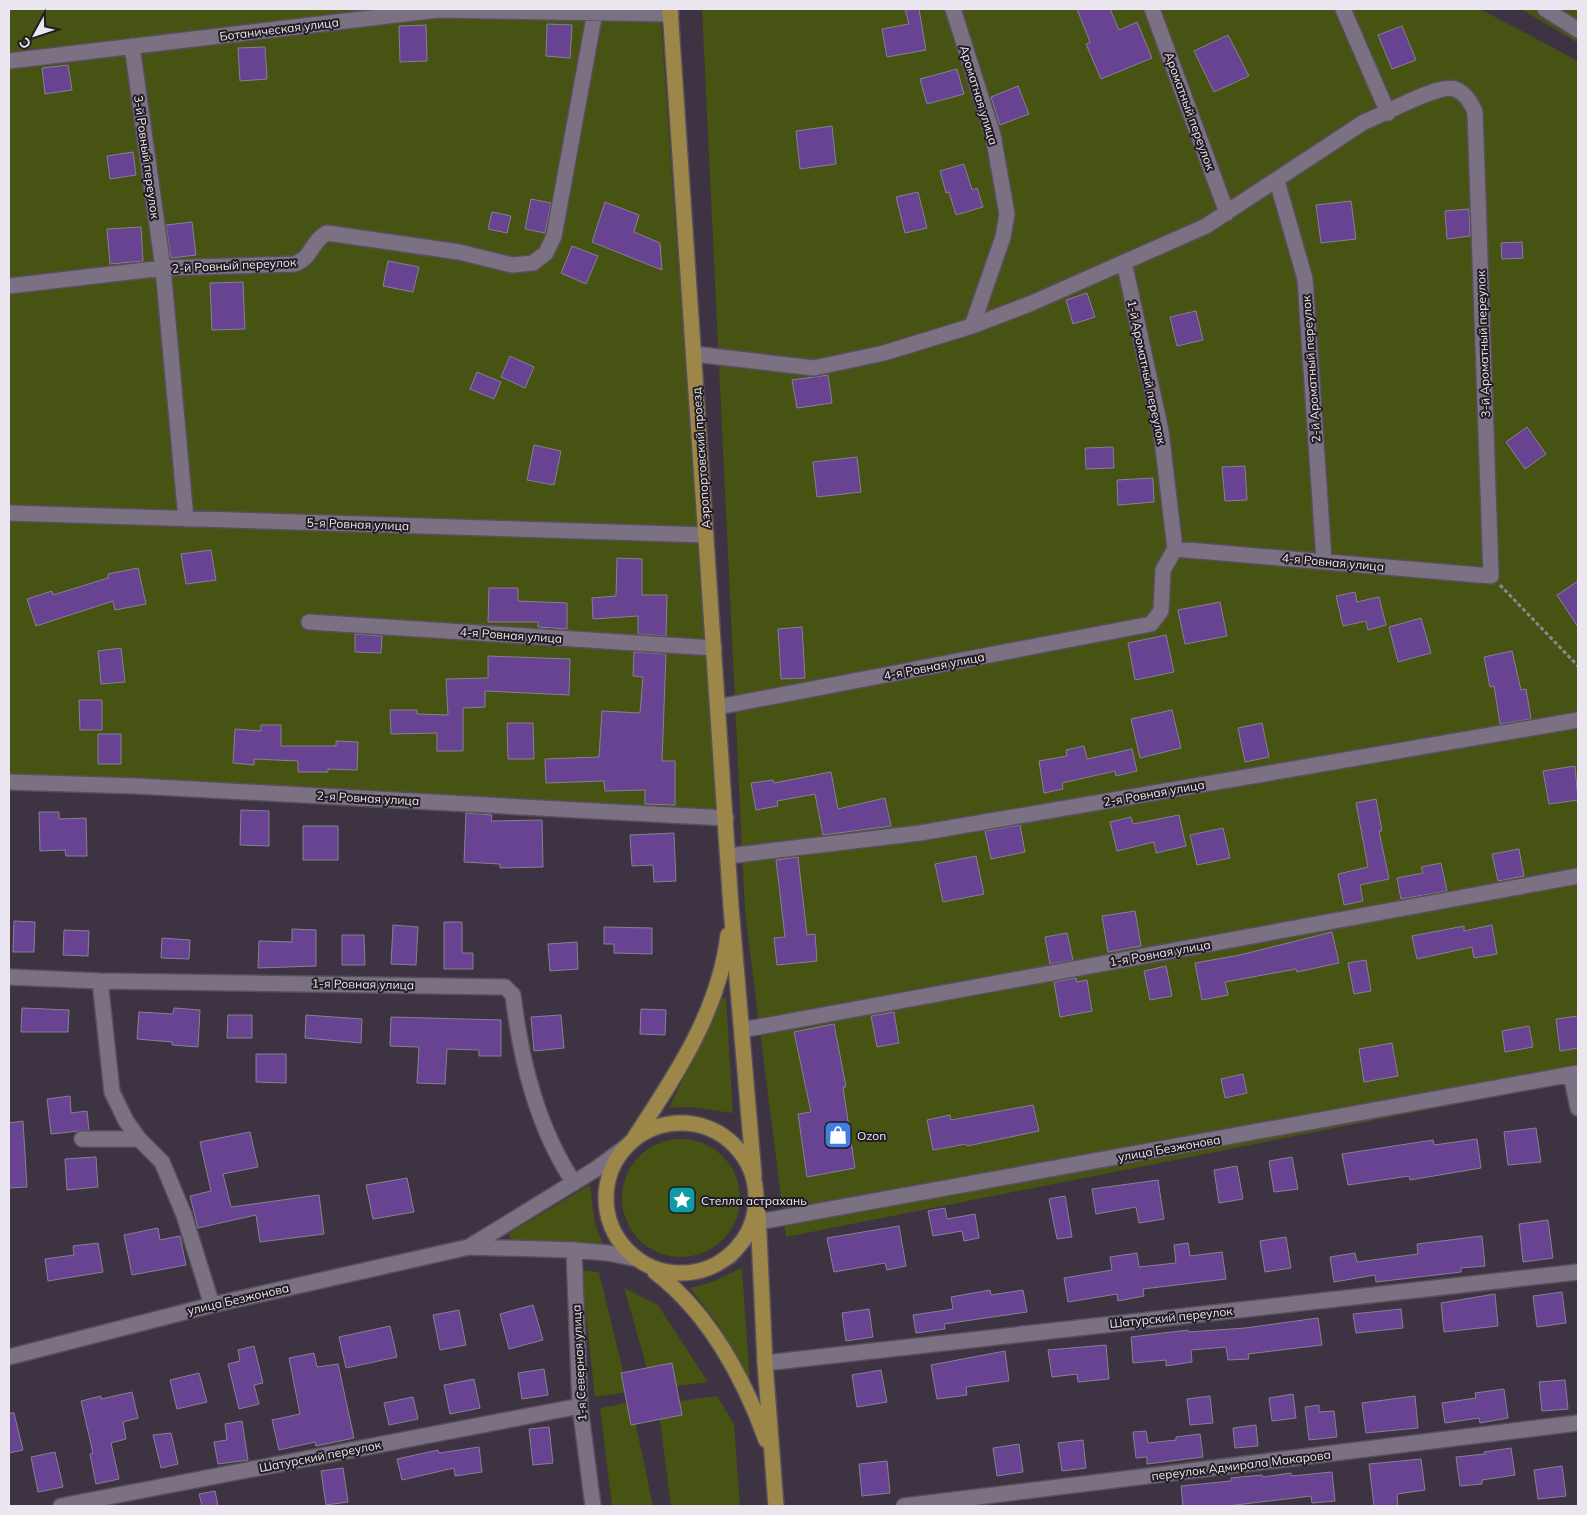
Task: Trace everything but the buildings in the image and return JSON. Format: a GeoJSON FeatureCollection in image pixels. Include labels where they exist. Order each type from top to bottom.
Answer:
{"type":"FeatureCollection","features":[{"type":"Feature","properties":{"kind":"main road","name":"Аэропортовский проезд"},"geometry":{"type":"LineString","coordinates":[[671,11],[731,907]]}},
{"type":"Feature","properties":{"kind":"main road"},"geometry":{"type":"LineString","coordinates":[[731,907],[759,1222],[765,1363],[776,1506]]}},
{"type":"Feature","properties":{"kind":"main road"},"geometry":{"type":"LineString","coordinates":[[731,907],[727,947],[719,982],[706,1015],[672,1082],[631,1142],[614,1163],[606,1191],[609,1221],[623,1247],[686,1299],[722,1349],[762,1427],[772,1455]]}},
{"type":"Feature","properties":{"kind":"main road"},"geometry":{"type":"LineString","coordinates":[[631,1142],[659,1126],[688,1123],[707,1128],[716,1131],[740,1150],[754,1176]]}},
{"type":"Feature","properties":{"kind":"main road"},"geometry":{"type":"LineString","coordinates":[[642,1262],[675,1274],[704,1271],[730,1256],[749,1234],[757,1205]]}},
{"type":"Feature","properties":{"kind":"street","name":"Ароматная улица"},"geometry":{"type":"LineString","coordinates":[[953,9],[993,135],[1007,214],[1003,237],[972,326]]}},
{"type":"Feature","properties":{"kind":"street","name":"Ароматный переулок"},"geometry":{"type":"LineString","coordinates":[[1152,9],[1227,213]]}},
{"type":"Feature","properties":{"kind":"street"},"geometry":{"type":"LineString","coordinates":[[694,354],[814,368],[884,354],[972,326],[1032,303],[1206,226],[1364,122],[1388,113],[1343,9]]}},
{"type":"Feature","properties":{"kind":"street"},"geometry":{"type":"LineString","coordinates":[[1545,9],[1578,30]]}},
{"type":"Feature","properties":{"kind":"street","name":"Ботаническая улица"},"geometry":{"type":"LineString","coordinates":[[9,61],[438,10],[671,11]]}},
{"type":"Feature","properties":{"kind":"street","name":"2-й Ровный переулок"},"geometry":{"type":"LineString","coordinates":[[9,286],[163,268],[294,264],[304,261],[319,239],[327,234],[460,252],[512,264],[533,263],[546,253],[554,236],[595,12]]}},
{"type":"Feature","properties":{"kind":"street","name":"3-й Ровный переулок"},"geometry":{"type":"LineString","coordinates":[[132,46],[163,268],[186,519]]}},
{"type":"Feature","properties":{"kind":"street","name":"3-й Ароматный переулок"},"geometry":{"type":"LineString","coordinates":[[1388,113],[1434,90],[1443,88],[1454,89],[1465,96],[1475,112],[1491,576]]}},
{"type":"Feature","properties":{"kind":"street","name":"2-й Ароматный переулок"},"geometry":{"type":"LineString","coordinates":[[1277,181],[1305,279],[1324,560]]}},
{"type":"Feature","properties":{"kind":"street","name":"1-й Ароматный переулок"},"geometry":{"type":"LineString","coordinates":[[1124,262],[1161,431],[1175,549]]}},
{"type":"Feature","properties":{"kind":"street","name":"5-я Ровная улица"},"geometry":{"type":"LineString","coordinates":[[9,513],[706,535]]}},
{"type":"Feature","properties":{"kind":"street","name":"4-я Ровная улица"},"geometry":{"type":"LineString","coordinates":[[718,707],[1151,624],[1161,611],[1163,570],[1175,549],[1324,560],[1491,576]]}},
{"type":"Feature","properties":{"kind":"street","name":"4-я Ровная улица"},"geometry":{"type":"LineString","coordinates":[[309,622],[714,648]]}},
{"type":"Feature","properties":{"kind":"street","name":"2-я Ровная улица"},"geometry":{"type":"LineString","coordinates":[[728,856],[920,833],[1578,720]]}},
{"type":"Feature","properties":{"kind":"street","name":"2-я Ровная улица"},"geometry":{"type":"LineString","coordinates":[[9,782],[137,786],[726,818]]}},
{"type":"Feature","properties":{"kind":"street","name":"1-я Ровная улица"},"geometry":{"type":"LineString","coordinates":[[742,1030],[1578,876]]}},
{"type":"Feature","properties":{"kind":"street","name":"1-я Ровная улица"},"geometry":{"type":"LineString","coordinates":[[9,977],[100,981],[504,987],[513,995],[532,1097],[547,1136],[574,1183]]}},
{"type":"Feature","properties":{"kind":"street"},"geometry":{"type":"LineString","coordinates":[[100,981],[112,1092],[126,1121],[139,1139],[162,1162],[184,1216],[212,1305]]}},
{"type":"Feature","properties":{"kind":"street"},"geometry":{"type":"LineString","coordinates":[[1575,1074],[1578,1108]]}},
{"type":"Feature","properties":{"kind":"street","name":"улица Безжонова"},"geometry":{"type":"LineString","coordinates":[[759,1222],[1575,1074]]}},
{"type":"Feature","properties":{"kind":"street"},"geometry":{"type":"LineString","coordinates":[[82,1139],[139,1139]]}},
{"type":"Feature","properties":{"kind":"street"},"geometry":{"type":"LineString","coordinates":[[469,1247],[574,1183],[631,1142]]}},
{"type":"Feature","properties":{"kind":"street"},"geometry":{"type":"LineString","coordinates":[[730,1256],[759,1222]]}},
{"type":"Feature","properties":{"kind":"street"},"geometry":{"type":"LineString","coordinates":[[469,1247],[574,1250],[608,1253],[642,1262]]}},
{"type":"Feature","properties":{"kind":"street","name":"улица Безжонова"},"geometry":{"type":"LineString","coordinates":[[9,1357],[212,1305],[469,1247]]}},
{"type":"Feature","properties":{"kind":"street","name":"1-я Северная улица"},"geometry":{"type":"LineString","coordinates":[[574,1250],[580,1406],[594,1506]]}},
{"type":"Feature","properties":{"kind":"street","name":"Шатурский переулок"},"geometry":{"type":"LineString","coordinates":[[765,1363],[1578,1272]]}},
{"type":"Feature","properties":{"kind":"street","name":"Шатурский переулок"},"geometry":{"type":"LineString","coordinates":[[61,1506],[580,1406]]}},
{"type":"Feature","properties":{"kind":"street","name":"переулок Адмирала Макарова"},"geometry":{"type":"LineString","coordinates":[[904,1506],[970,1502],[1578,1423]]}},
{"type":"Feature","properties":{"kind":"path"},"geometry":{"type":"LineString","coordinates":[[1491,576],[1578,666]]}},
{"type":"Feature","properties":{"kind":"green space"},"geometry":{"type":"Polygon","coordinates":[[[9,9],[660,9],[718,815],[9,783],[9,9]]]}},
{"type":"Feature","properties":{"kind":"green space"},"geometry":{"type":"Polygon","coordinates":[[[702,9],[1480,9],[1578,61],[1578,1080],[786,1237],[745,912],[702,9]]]}},
{"type":"Feature","properties":{"kind":"green space"},"geometry":{"type":"Polygon","coordinates":[[[1521,9],[1578,9],[1578,43],[1521,9]]]}},
{"type":"Feature","properties":{"kind":"green space"},"geometry":{"type":"Polygon","coordinates":[[[722,998],[726,998],[733,1113],[690,1107],[669,1108],[722,998]]]}},
{"type":"Feature","properties":{"kind":"green space"},"geometry":{"type":"Polygon","coordinates":[[[681,1139],[703,1144],[714,1149],[730,1165],[735,1176],[740,1198],[735,1220],[730,1231],[714,1247],[703,1252],[681,1257],[659,1252],[648,1247],[632,1231],[627,1220],[622,1198],[627,1176],[632,1165],[648,1149],[659,1144],[681,1139]]]}},
{"type":"Feature","properties":{"kind":"green space"},"geometry":{"type":"Polygon","coordinates":[[[590,1185],[595,1224],[603,1244],[511,1240],[509,1233],[590,1185]]]}},
{"type":"Feature","properties":{"kind":"green space"},"geometry":{"type":"Polygon","coordinates":[[[742,1268],[750,1384],[717,1323],[690,1288],[712,1282],[742,1268]]]}},
{"type":"Feature","properties":{"kind":"green space"},"geometry":{"type":"Polygon","coordinates":[[[581,1270],[599,1272],[628,1392],[595,1397],[581,1270]]]}},
{"type":"Feature","properties":{"kind":"green space"},"geometry":{"type":"Polygon","coordinates":[[[624,1288],[658,1305],[708,1382],[653,1389],[624,1288]]]}},
{"type":"Feature","properties":{"kind":"green space"},"geometry":{"type":"Polygon","coordinates":[[[717,1396],[734,1424],[740,1506],[671,1506],[658,1404],[717,1396]]]}},
{"type":"Feature","properties":{"kind":"green space"},"geometry":{"type":"Polygon","coordinates":[[[631,1402],[653,1506],[612,1506],[600,1408],[631,1402]]]}},
{"type":"Feature","properties":{"kind":"place","name":"Ozon"},"geometry":{"type":"Point","coordinates":[838,1135]}},
{"type":"Feature","properties":{"kind":"place","name":"Стелла астрахань"},"geometry":{"type":"Point","coordinates":[682,1200]}}]}
